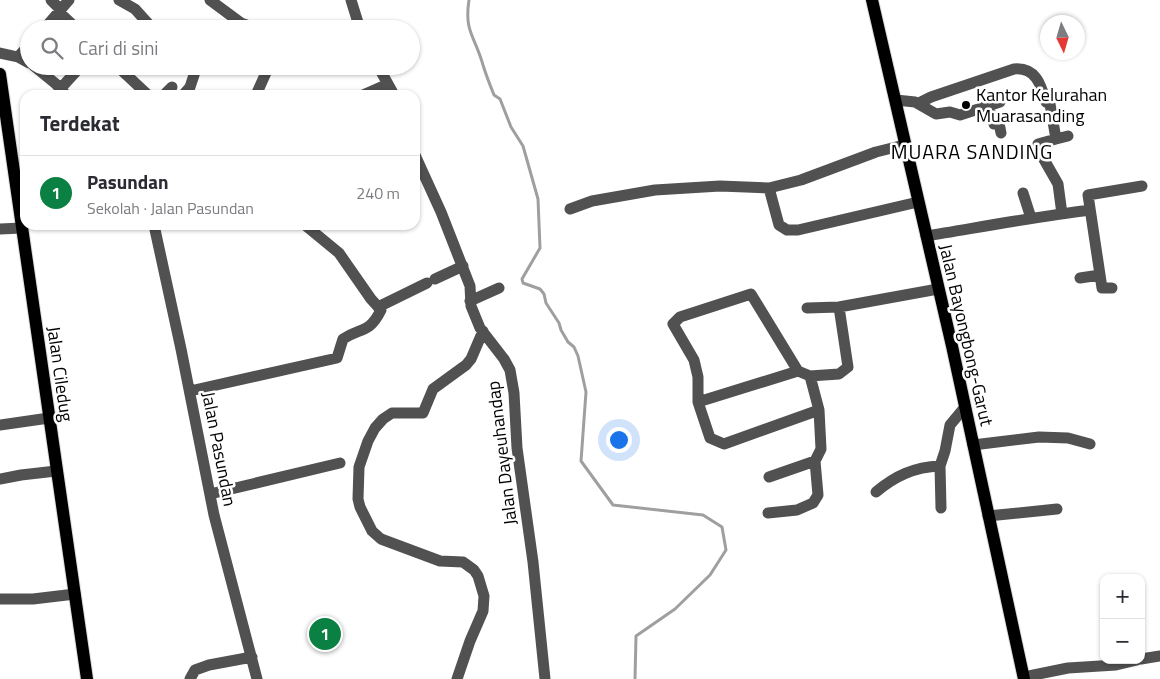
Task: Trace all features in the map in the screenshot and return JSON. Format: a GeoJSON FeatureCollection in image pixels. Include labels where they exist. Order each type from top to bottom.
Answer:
{"type":"FeatureCollection","features":[{"type":"Feature","properties":{"kind":"main road","name":"Jalan Bayongbong-Garut"},"geometry":{"type":"LineString","coordinates":[[872,0],[965,407],[1024,678]]}},
{"type":"Feature","properties":{"kind":"main road","name":"Jalan Ciledug"},"geometry":{"type":"LineString","coordinates":[[0,74],[20,214]]}},
{"type":"Feature","properties":{"kind":"main road","name":"Jalan Ciledug"},"geometry":{"type":"LineString","coordinates":[[22,230],[87,679]]}},
{"type":"Feature","properties":{"kind":"street"},"geometry":{"type":"LineString","coordinates":[[51,0],[63,7],[71,20]]}},
{"type":"Feature","properties":{"kind":"street"},"geometry":{"type":"LineString","coordinates":[[119,0],[135,9],[145,20]]}},
{"type":"Feature","properties":{"kind":"street"},"geometry":{"type":"LineString","coordinates":[[210,0],[237,20]]}},
{"type":"Feature","properties":{"kind":"street"},"geometry":{"type":"LineString","coordinates":[[351,0],[357,20]]}},
{"type":"Feature","properties":{"kind":"street"},"geometry":{"type":"LineString","coordinates":[[52,20],[63,7]]}},
{"type":"Feature","properties":{"kind":"street"},"geometry":{"type":"LineString","coordinates":[[0,53],[18,57]]}},
{"type":"Feature","properties":{"kind":"street"},"geometry":{"type":"LineString","coordinates":[[919,103],[931,97],[1014,69],[1025,70],[1039,80],[1046,102],[1050,104],[1056,138]]}},
{"type":"Feature","properties":{"kind":"street"},"geometry":{"type":"LineString","coordinates":[[44,75],[61,90]]}},
{"type":"Feature","properties":{"kind":"street"},"geometry":{"type":"LineString","coordinates":[[64,90],[75,75]]}},
{"type":"Feature","properties":{"kind":"street"},"geometry":{"type":"LineString","coordinates":[[127,75],[143,90]]}},
{"type":"Feature","properties":{"kind":"street"},"geometry":{"type":"LineString","coordinates":[[187,90],[194,75]]}},
{"type":"Feature","properties":{"kind":"street"},"geometry":{"type":"LineString","coordinates":[[258,90],[265,75]]}},
{"type":"Feature","properties":{"kind":"street"},"geometry":{"type":"LineString","coordinates":[[383,75],[391,90]]}},
{"type":"Feature","properties":{"kind":"street"},"geometry":{"type":"LineString","coordinates":[[374,90],[388,84]]}},
{"type":"Feature","properties":{"kind":"street"},"geometry":{"type":"LineString","coordinates":[[896,100],[911,100],[936,114],[950,112],[960,115],[1000,102]]}},
{"type":"Feature","properties":{"kind":"street"},"geometry":{"type":"LineString","coordinates":[[988,106],[994,124],[998,123],[1001,133]]}},
{"type":"Feature","properties":{"kind":"street"},"geometry":{"type":"LineString","coordinates":[[1062,214],[1058,184],[1036,139],[1068,136]]}},
{"type":"Feature","properties":{"kind":"street"},"geometry":{"type":"LineString","coordinates":[[570,209],[592,202],[655,190],[720,186],[769,188],[817,174],[876,152],[904,145]]}},
{"type":"Feature","properties":{"kind":"street","name":"Jalan Dayeuhandap"},"geometry":{"type":"LineString","coordinates":[[420,166],[442,212],[463,266],[470,286],[471,303],[481,330],[504,359],[510,370],[514,393],[517,448],[536,591],[545,679]]}},
{"type":"Feature","properties":{"kind":"street"},"geometry":{"type":"LineString","coordinates":[[1102,291],[1088,195],[1142,186]]}},
{"type":"Feature","properties":{"kind":"street"},"geometry":{"type":"LineString","coordinates":[[769,188],[779,226],[787,230],[798,230],[918,202]]}},
{"type":"Feature","properties":{"kind":"street"},"geometry":{"type":"LineString","coordinates":[[1023,193],[1031,218]]}},
{"type":"Feature","properties":{"kind":"street"},"geometry":{"type":"LineString","coordinates":[[926,236],[1090,210]]}},
{"type":"Feature","properties":{"kind":"street"},"geometry":{"type":"LineString","coordinates":[[0,229],[20,228]]}},
{"type":"Feature","properties":{"kind":"street","name":"Jalan Pasundan"},"geometry":{"type":"LineString","coordinates":[[155,230],[210,494],[257,679]]}},
{"type":"Feature","properties":{"kind":"street"},"geometry":{"type":"LineString","coordinates":[[312,230],[339,254],[375,318]]}},
{"type":"Feature","properties":{"kind":"street"},"geometry":{"type":"LineString","coordinates":[[190,391],[333,359],[338,356],[343,339],[431,281],[463,266]]}},
{"type":"Feature","properties":{"kind":"street"},"geometry":{"type":"LineString","coordinates":[[1080,278],[1100,275]]}},
{"type":"Feature","properties":{"kind":"street"},"geometry":{"type":"LineString","coordinates":[[471,303],[499,288]]}},
{"type":"Feature","properties":{"kind":"street"},"geometry":{"type":"LineString","coordinates":[[807,308],[839,307],[938,289]]}},
{"type":"Feature","properties":{"kind":"street"},"geometry":{"type":"LineString","coordinates":[[798,372],[751,294],[680,317],[673,324],[694,360],[698,377],[698,402],[710,438],[724,444],[819,410]]}},
{"type":"Feature","properties":{"kind":"street"},"geometry":{"type":"LineString","coordinates":[[698,402],[798,372],[810,376],[840,374],[848,367],[839,307]]}},
{"type":"Feature","properties":{"kind":"street"},"geometry":{"type":"LineString","coordinates":[[457,679],[483,611],[484,596],[478,576],[474,570],[463,562],[440,561],[387,542],[376,536],[360,506],[357,492],[358,472],[368,440],[379,423],[392,413],[423,413],[432,389],[466,365],[471,359],[481,330]]}},
{"type":"Feature","properties":{"kind":"street"},"geometry":{"type":"LineString","coordinates":[[768,513],[797,510],[816,500],[818,496],[815,461],[821,449],[819,410],[810,376]]}},
{"type":"Feature","properties":{"kind":"street"},"geometry":{"type":"LineString","coordinates":[[941,508],[940,466],[950,425],[965,407]]}},
{"type":"Feature","properties":{"kind":"street"},"geometry":{"type":"LineString","coordinates":[[0,425],[49,418]]}},
{"type":"Feature","properties":{"kind":"street"},"geometry":{"type":"LineString","coordinates":[[973,445],[1039,437],[1068,438],[1090,444]]}},
{"type":"Feature","properties":{"kind":"street"},"geometry":{"type":"LineString","coordinates":[[769,477],[815,461]]}},
{"type":"Feature","properties":{"kind":"street"},"geometry":{"type":"LineString","coordinates":[[210,494],[340,463]]}},
{"type":"Feature","properties":{"kind":"street"},"geometry":{"type":"LineString","coordinates":[[876,492],[889,481],[904,473],[924,467],[940,466]]}},
{"type":"Feature","properties":{"kind":"street"},"geometry":{"type":"LineString","coordinates":[[0,479],[56,471]]}},
{"type":"Feature","properties":{"kind":"street"},"geometry":{"type":"LineString","coordinates":[[988,516],[1057,509]]}},
{"type":"Feature","properties":{"kind":"street"},"geometry":{"type":"LineString","coordinates":[[0,599],[33,599],[76,594]]}},
{"type":"Feature","properties":{"kind":"street"},"geometry":{"type":"LineString","coordinates":[[1145,658],[1160,656]]}},
{"type":"Feature","properties":{"kind":"street"},"geometry":{"type":"LineString","coordinates":[[190,679],[195,670],[209,665],[252,658]]}},
{"type":"Feature","properties":{"kind":"street"},"geometry":{"type":"LineString","coordinates":[[1024,678],[1068,668],[1120,664]]}},
{"type":"Feature","properties":{"kind":"waterway"},"geometry":{"type":"LineString","coordinates":[[469,0],[468,20],[471,34],[494,95],[500,99],[511,127],[523,146],[538,199],[540,248],[522,279],[523,283],[540,289],[544,294],[546,303],[578,356],[586,392],[581,461],[613,505],[703,515],[722,527],[726,550],[710,575],[675,609],[636,636],[635,679]]}},
{"type":"Feature","properties":{"kind":"place","name":"Kantor Kelurahan Muarasanding"},"geometry":{"type":"Point","coordinates":[966,105]}},
{"type":"Feature","properties":{"kind":"place","name":"Pasundan"},"geometry":{"type":"Point","coordinates":[325,634]}},
{"type":"Feature","properties":{"kind":"district","name":"MUARA SANDING"},"geometry":{"type":"Point","coordinates":[972,152]}}]}
